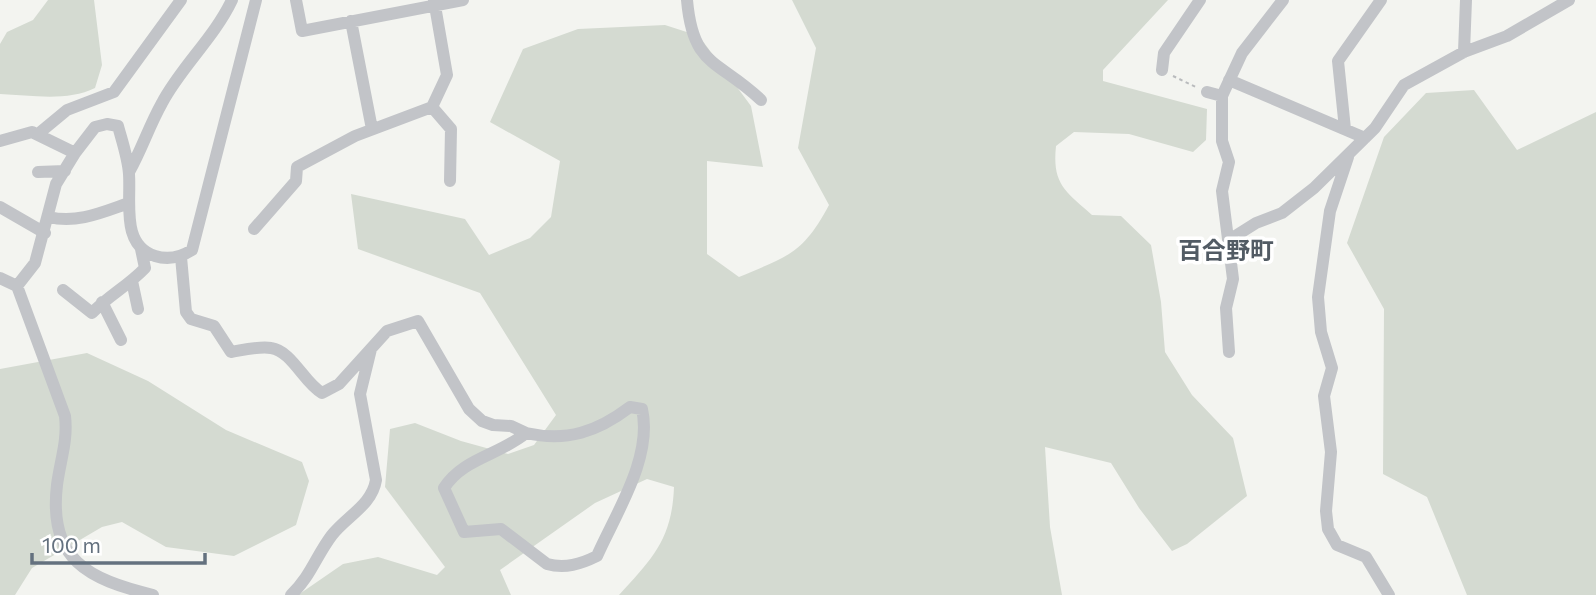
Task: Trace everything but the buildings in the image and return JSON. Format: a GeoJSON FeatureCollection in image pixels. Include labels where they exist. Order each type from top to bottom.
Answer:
{"type":"FeatureCollection","features":[{"type":"Feature","properties":{"kind":"street"},"geometry":{"type":"LineString","coordinates":[[38,134],[67,110],[114,92],[181,0]]}},
{"type":"Feature","properties":{"kind":"street"},"geometry":{"type":"LineString","coordinates":[[129,172],[146,142],[162,103],[223,18],[232,0]]}},
{"type":"Feature","properties":{"kind":"street"},"geometry":{"type":"LineString","coordinates":[[141,249],[158,257],[181,257],[192,250],[256,0]]}},
{"type":"Feature","properties":{"kind":"street"},"geometry":{"type":"LineString","coordinates":[[296,0],[302,31],[434,3],[463,0]]}},
{"type":"Feature","properties":{"kind":"street"},"geometry":{"type":"LineString","coordinates":[[687,0],[689,25],[697,47],[709,61],[742,82],[761,100]]}},
{"type":"Feature","properties":{"kind":"street"},"geometry":{"type":"LineString","coordinates":[[1162,70],[1164,53],[1199,0]]}},
{"type":"Feature","properties":{"kind":"street"},"geometry":{"type":"LineString","coordinates":[[1228,352],[1226,308],[1233,279],[1222,191],[1229,162],[1222,141],[1222,96],[1242,53],[1283,0]]}},
{"type":"Feature","properties":{"kind":"street"},"geometry":{"type":"LineString","coordinates":[[1345,129],[1338,61],[1381,0]]}},
{"type":"Feature","properties":{"kind":"street"},"geometry":{"type":"LineString","coordinates":[[1465,52],[1466,0]]}},
{"type":"Feature","properties":{"kind":"street"},"geometry":{"type":"LineString","coordinates":[[1229,240],[1256,223],[1282,213],[1348,157],[1404,85],[1465,52],[1507,36],[1569,0]]}},
{"type":"Feature","properties":{"kind":"street"},"geometry":{"type":"LineString","coordinates":[[254,229],[296,181],[297,167],[372,129],[432,107],[447,75],[434,3]]}},
{"type":"Feature","properties":{"kind":"street"},"geometry":{"type":"LineString","coordinates":[[351,21],[372,129]]}},
{"type":"Feature","properties":{"kind":"street"},"geometry":{"type":"LineString","coordinates":[[1229,79],[1365,138]]}},
{"type":"Feature","properties":{"kind":"street"},"geometry":{"type":"LineString","coordinates":[[1207,92],[1222,96]]}},
{"type":"Feature","properties":{"kind":"street"},"geometry":{"type":"LineString","coordinates":[[432,107],[450,129],[450,181]]}},
{"type":"Feature","properties":{"kind":"street"},"geometry":{"type":"LineString","coordinates":[[17,286],[35,263],[46,233],[57,184],[75,153],[95,127],[107,124],[118,126],[129,172],[132,237],[141,249],[145,268],[92,313],[64,290]]}},
{"type":"Feature","properties":{"kind":"street"},"geometry":{"type":"LineString","coordinates":[[0,141],[32,132],[75,153]]}},
{"type":"Feature","properties":{"kind":"street"},"geometry":{"type":"LineString","coordinates":[[1348,157],[1330,211],[1318,297],[1321,332],[1332,368],[1324,396],[1331,452],[1326,511],[1328,529],[1337,545],[1366,557],[1389,595]]}},
{"type":"Feature","properties":{"kind":"street"},"geometry":{"type":"LineString","coordinates":[[38,172],[65,171]]}},
{"type":"Feature","properties":{"kind":"street"},"geometry":{"type":"LineString","coordinates":[[49,217],[63,220],[90,217],[129,203]]}},
{"type":"Feature","properties":{"kind":"street"},"geometry":{"type":"LineString","coordinates":[[0,207],[46,233]]}},
{"type":"Feature","properties":{"kind":"street"},"geometry":{"type":"LineString","coordinates":[[181,257],[186,312],[191,319],[214,326],[231,352],[272,348],[283,353],[313,388],[322,393],[339,384],[387,331],[418,321],[469,409],[482,421],[511,426],[545,437],[581,435],[630,407],[642,409],[646,425],[641,449],[597,556],[584,563],[556,566],[547,564],[501,529],[464,532],[459,525],[444,488],[453,474],[514,443],[526,433]]}},
{"type":"Feature","properties":{"kind":"street"},"geometry":{"type":"LineString","coordinates":[[0,278],[17,286],[65,416],[67,435],[55,514],[60,540],[75,561],[90,574],[116,586],[153,595]]}},
{"type":"Feature","properties":{"kind":"street"},"geometry":{"type":"LineString","coordinates":[[132,281],[138,309]]}},
{"type":"Feature","properties":{"kind":"street"},"geometry":{"type":"LineString","coordinates":[[102,302],[121,340]]}},
{"type":"Feature","properties":{"kind":"street"},"geometry":{"type":"LineString","coordinates":[[291,595],[307,580],[331,536],[374,493],[376,480],[360,394],[372,348]]}},
{"type":"Feature","properties":{"kind":"path"},"geometry":{"type":"LineString","coordinates":[[1162,70],[1207,92]]}},
{"type":"Feature","properties":{"kind":"shaded area"},"geometry":{"type":"Polygon","coordinates":[[[48,0],[94,0],[102,65],[95,88],[61,96],[0,94],[0,44],[7,32],[33,20],[48,0]]]}},
{"type":"Feature","properties":{"kind":"shaded area"},"geometry":{"type":"Polygon","coordinates":[[[792,0],[1168,0],[1103,70],[1103,81],[1207,109],[1206,140],[1193,152],[1129,134],[1074,132],[1056,146],[1056,169],[1062,186],[1092,215],[1121,216],[1151,245],[1161,302],[1165,352],[1192,395],[1233,438],[1247,496],[1187,544],[1172,551],[1139,508],[1111,463],[1045,447],[1050,527],[1062,595],[619,595],[659,547],[669,521],[674,487],[647,479],[595,503],[500,570],[511,595],[298,595],[343,564],[378,557],[437,575],[445,567],[385,487],[390,429],[415,423],[461,441],[508,454],[534,445],[556,415],[480,293],[358,249],[351,194],[465,219],[489,255],[530,238],[551,217],[560,161],[490,122],[523,49],[578,29],[665,25],[699,36],[751,106],[763,167],[707,161],[707,254],[739,277],[770,264],[802,244],[829,205],[798,148],[816,48],[792,0]]]}},
{"type":"Feature","properties":{"kind":"shaded area"},"geometry":{"type":"Polygon","coordinates":[[[1474,90],[1517,150],[1596,112],[1596,595],[1467,595],[1427,497],[1383,474],[1384,309],[1347,243],[1384,137],[1426,93],[1474,90]]]}},
{"type":"Feature","properties":{"kind":"shaded area"},"geometry":{"type":"Polygon","coordinates":[[[87,353],[148,381],[226,430],[302,462],[309,481],[296,525],[234,556],[166,547],[122,522],[102,527],[32,568],[15,595],[0,595],[0,369],[87,353]]]}},
{"type":"Feature","properties":{"kind":"district","name":"百合野町"},"geometry":{"type":"Point","coordinates":[1226,249]}}]}
